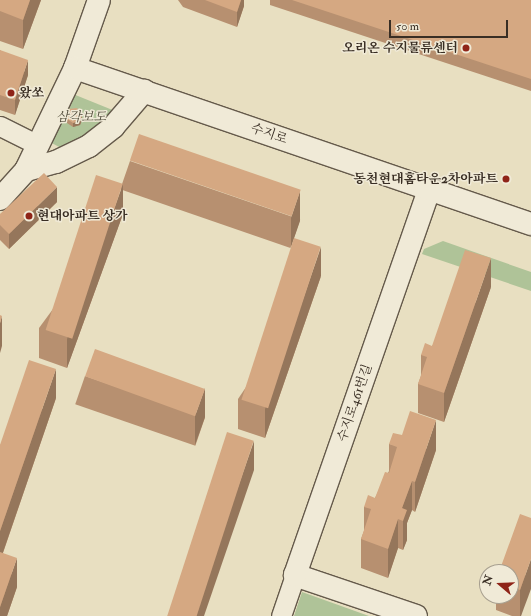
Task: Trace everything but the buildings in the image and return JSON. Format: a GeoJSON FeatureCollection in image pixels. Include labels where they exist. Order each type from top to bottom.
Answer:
{"type":"FeatureCollection","features":[{"type":"Feature","properties":{"kind":"street"},"geometry":{"type":"LineString","coordinates":[[0,200],[26,170],[75,68],[99,0]]}},
{"type":"Feature","properties":{"kind":"street","name":"수지로"},"geometry":{"type":"LineString","coordinates":[[75,68],[531,224]]}},
{"type":"Feature","properties":{"kind":"street"},"geometry":{"type":"LineString","coordinates":[[26,170],[56,162],[88,146],[113,127],[144,91]]}},
{"type":"Feature","properties":{"kind":"street"},"geometry":{"type":"LineString","coordinates":[[0,126],[38,145]]}},
{"type":"Feature","properties":{"kind":"street","name":"수지로461번길"},"geometry":{"type":"LineString","coordinates":[[281,616],[429,190]]}},
{"type":"Feature","properties":{"kind":"street"},"geometry":{"type":"LineString","coordinates":[[295,575],[416,616]]}},
{"type":"Feature","properties":{"kind":"green space","name":"삼각보도"},"geometry":{"type":"Polygon","coordinates":[[[73,94],[115,111],[101,127],[61,148],[48,141],[73,94]]]}},
{"type":"Feature","properties":{"kind":"green space"},"geometry":{"type":"Polygon","coordinates":[[[443,241],[531,272],[531,291],[422,254],[424,249],[443,241]]]}},
{"type":"Feature","properties":{"kind":"green space"},"geometry":{"type":"Polygon","coordinates":[[[302,592],[369,616],[294,616],[302,592]]]}},
{"type":"Feature","properties":{"kind":"place","name":"오리온 수지물류센터"},"geometry":{"type":"Point","coordinates":[466,48]}},
{"type":"Feature","properties":{"kind":"place","name":"왔쏘"},"geometry":{"type":"Point","coordinates":[11,93]}},
{"type":"Feature","properties":{"kind":"place","name":"동천현대홈타운2차아파트"},"geometry":{"type":"Point","coordinates":[506,179]}},
{"type":"Feature","properties":{"kind":"place","name":"현대아파트 상가"},"geometry":{"type":"Point","coordinates":[29,216]}}]}
